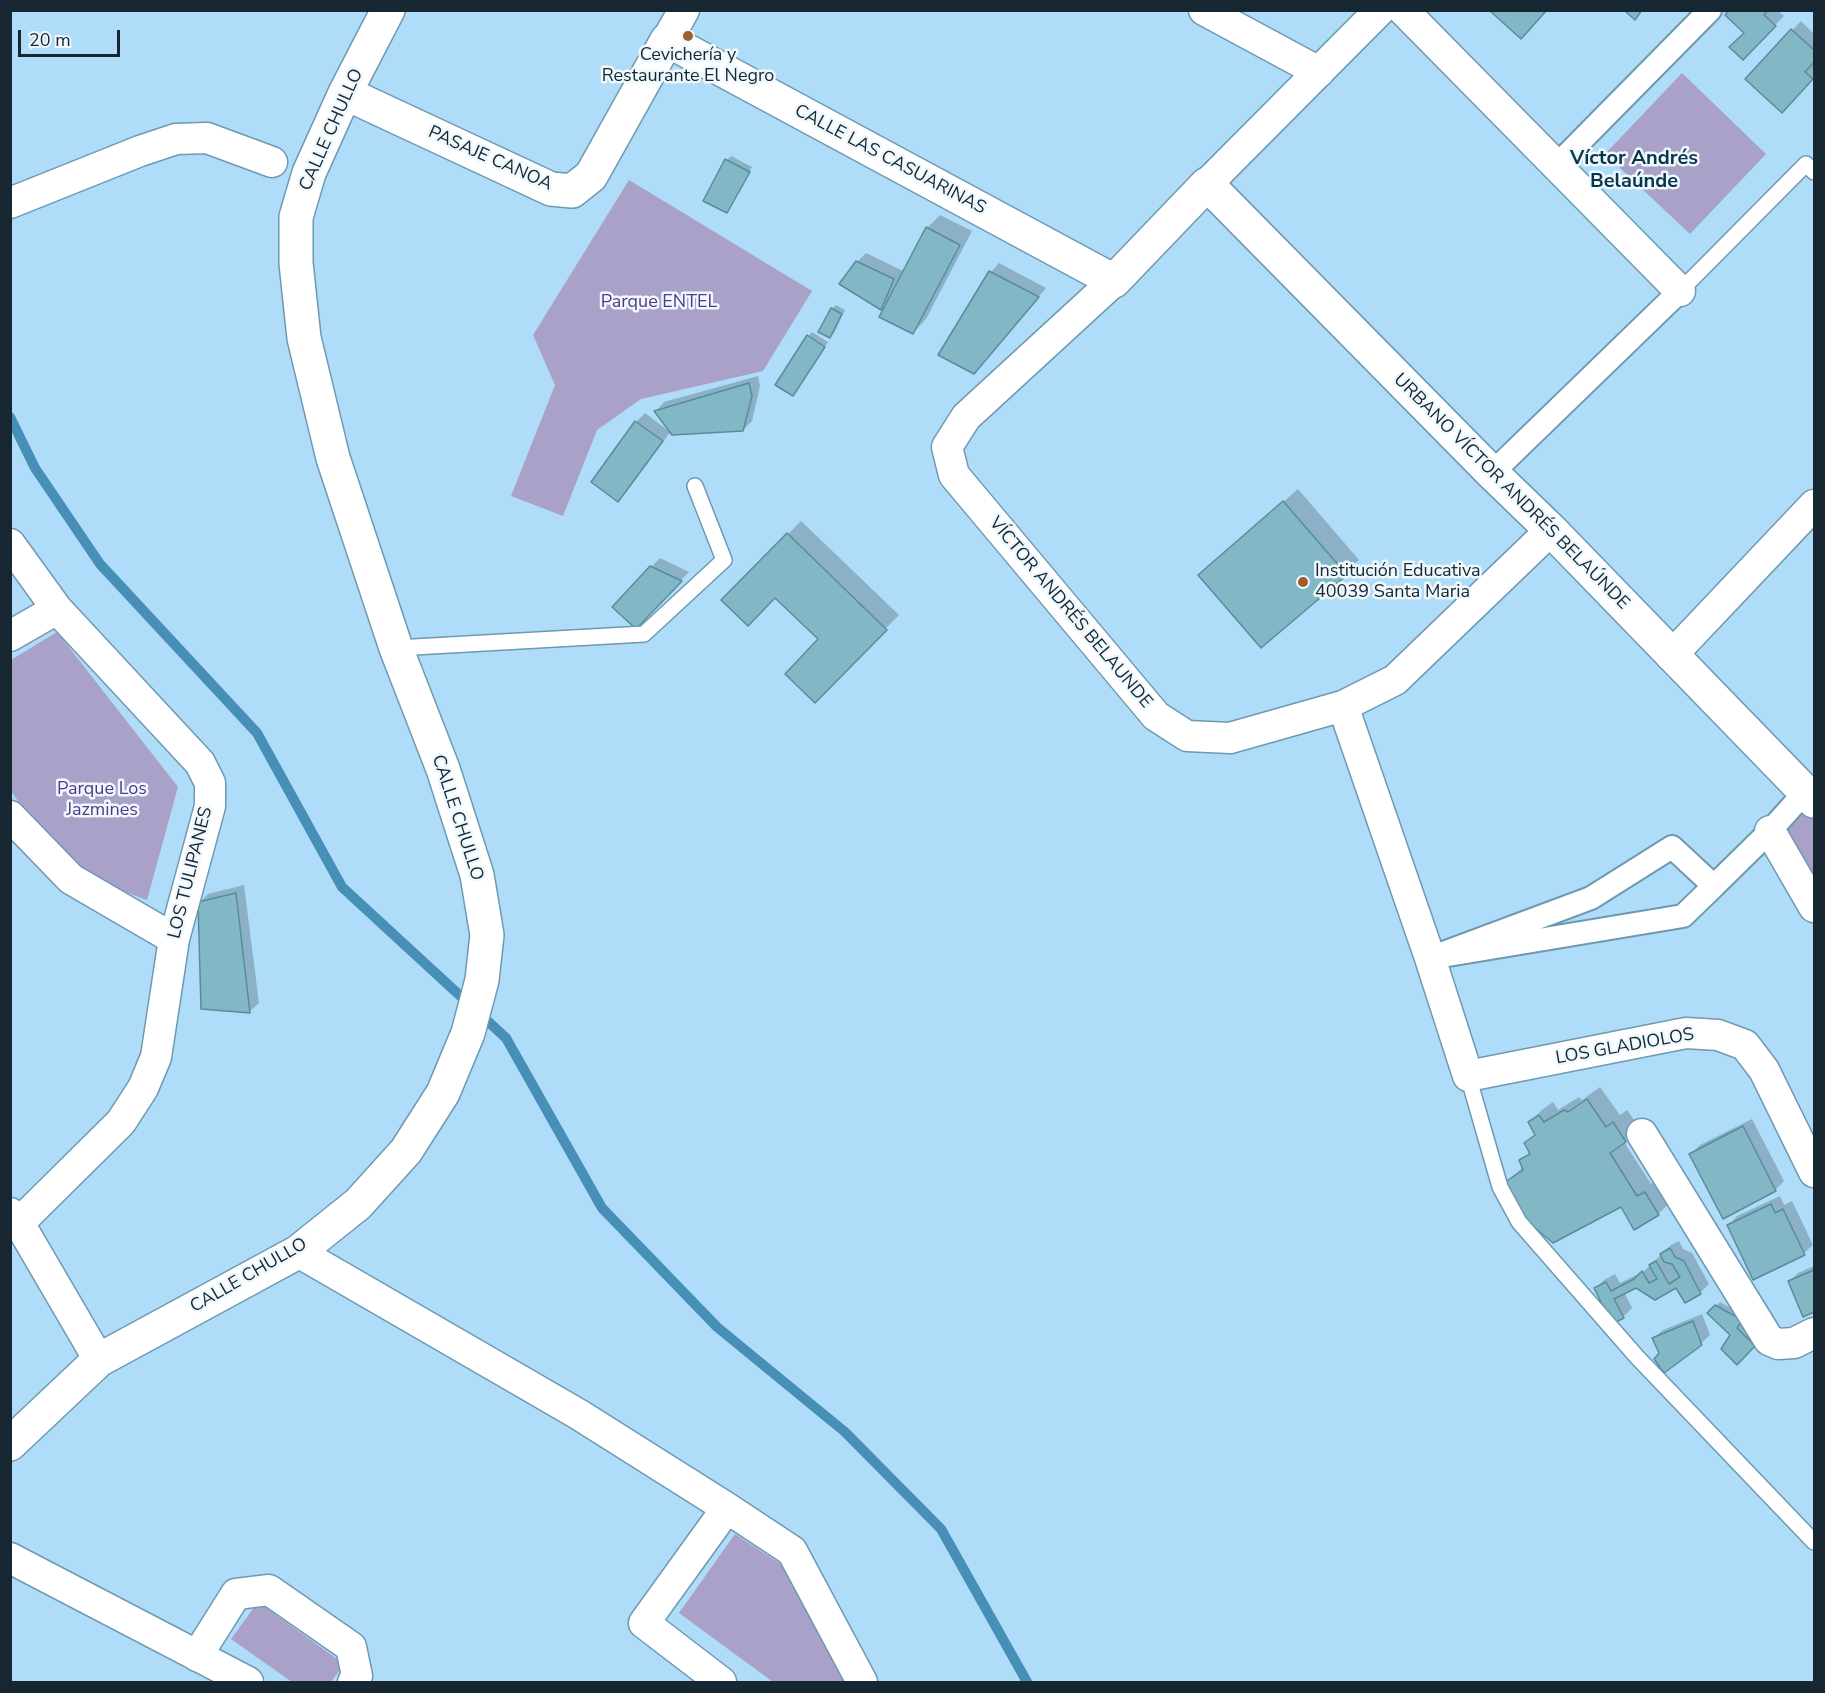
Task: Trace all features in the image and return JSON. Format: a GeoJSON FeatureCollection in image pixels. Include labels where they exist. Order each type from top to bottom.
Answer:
{"type":"FeatureCollection","features":[{"type":"Feature","properties":{"kind":"street","name":"CALLE CHULLO"},"geometry":{"type":"LineString","coordinates":[[10,1444],[99,1360],[298,1252],[358,1204],[406,1151],[443,1093],[468,1033],[482,980],[487,935],[477,875],[443,769],[396,648],[333,458],[304,338],[296,263],[296,217],[309,173],[345,93],[388,10]]}},
{"type":"Feature","properties":{"kind":"street","name":"PASAJE CANOA"},"geometry":{"type":"LineString","coordinates":[[345,93],[551,189],[572,191],[591,176],[684,10]]}},
{"type":"Feature","properties":{"kind":"street"},"geometry":{"type":"LineString","coordinates":[[1204,10],[1319,72]]}},
{"type":"Feature","properties":{"kind":"street"},"geometry":{"type":"LineString","coordinates":[[1114,281],[1380,10]]}},
{"type":"Feature","properties":{"kind":"street"},"geometry":{"type":"LineString","coordinates":[[1403,10],[1680,291],[1492,473]]}},
{"type":"Feature","properties":{"kind":"street"},"geometry":{"type":"LineString","coordinates":[[1557,165],[1710,10]]}},
{"type":"Feature","properties":{"kind":"street","name":"CALLE LAS CASUARINAS"},"geometry":{"type":"LineString","coordinates":[[667,40],[1114,281]]}},
{"type":"Feature","properties":{"kind":"street"},"geometry":{"type":"LineString","coordinates":[[10,203],[176,139],[207,138],[272,162]]}},
{"type":"Feature","properties":{"kind":"street","name":"URBANO VÍCTOR ANDRÉS BELAÚNDE"},"geometry":{"type":"LineString","coordinates":[[1207,184],[1551,530],[1810,797]]}},
{"type":"Feature","properties":{"kind":"street","name":"VÍCTOR ANDRÉS BELAUNDE"},"geometry":{"type":"LineString","coordinates":[[1114,281],[966,417],[947,447],[954,475],[1156,716],[1187,736],[1230,738],[1343,706],[1395,680],[1551,530]]}},
{"type":"Feature","properties":{"kind":"street"},"geometry":{"type":"LineString","coordinates":[[1671,656],[1815,505]]}},
{"type":"Feature","properties":{"kind":"street","name":"LOS TULIPANES"},"geometry":{"type":"LineString","coordinates":[[10,544],[57,609],[200,763],[210,783],[210,806],[174,939],[156,1057],[143,1088],[120,1122],[15,1218]]}},
{"type":"Feature","properties":{"kind":"street"},"geometry":{"type":"LineString","coordinates":[[10,636],[57,609]]}},
{"type":"Feature","properties":{"kind":"street"},"geometry":{"type":"LineString","coordinates":[[1343,706],[1430,957],[1468,1076]]}},
{"type":"Feature","properties":{"kind":"street"},"geometry":{"type":"LineString","coordinates":[[1430,957],[1683,916],[1770,831],[1810,797]]}},
{"type":"Feature","properties":{"kind":"street"},"geometry":{"type":"LineString","coordinates":[[10,816],[70,879],[174,939]]}},
{"type":"Feature","properties":{"kind":"street"},"geometry":{"type":"LineString","coordinates":[[1770,831],[1815,907]]}},
{"type":"Feature","properties":{"kind":"street"},"geometry":{"type":"LineString","coordinates":[[1430,957],[1591,898],[1672,847],[1714,886]]}},
{"type":"Feature","properties":{"kind":"street","name":"LOS GLADIOLOS"},"geometry":{"type":"LineString","coordinates":[[1468,1076],[1686,1034],[1718,1035],[1744,1045],[1764,1070],[1815,1172]]}},
{"type":"Feature","properties":{"kind":"street"},"geometry":{"type":"LineString","coordinates":[[1642,1134],[1769,1340],[1778,1344],[1794,1343],[1815,1333]]}},
{"type":"Feature","properties":{"kind":"street"},"geometry":{"type":"LineString","coordinates":[[15,1218],[99,1360]]}},
{"type":"Feature","properties":{"kind":"street"},"geometry":{"type":"LineString","coordinates":[[298,1252],[578,1414],[792,1551],[862,1683]]}},
{"type":"Feature","properties":{"kind":"street"},"geometry":{"type":"LineString","coordinates":[[720,1683],[644,1623],[727,1508]]}},
{"type":"Feature","properties":{"kind":"street"},"geometry":{"type":"LineString","coordinates":[[10,1558],[248,1683]]}},
{"type":"Feature","properties":{"kind":"street"},"geometry":{"type":"LineString","coordinates":[[197,1656],[236,1594],[269,1590],[351,1647],[357,1676],[353,1683]]}},
{"type":"Feature","properties":{"kind":"lane"},"geometry":{"type":"LineString","coordinates":[[1680,291],[1806,164],[1815,172]]}},
{"type":"Feature","properties":{"kind":"lane"},"geometry":{"type":"LineString","coordinates":[[396,648],[644,634],[724,560],[695,486]]}},
{"type":"Feature","properties":{"kind":"lane"},"geometry":{"type":"LineString","coordinates":[[1468,1076],[1500,1187],[1519,1222],[1637,1358],[1815,1542]]}},
{"type":"Feature","properties":{"kind":"green space"},"geometry":{"type":"Polygon","coordinates":[[[1682,73],[1766,154],[1690,234],[1605,154],[1682,73]]]}},
{"type":"Feature","properties":{"kind":"green space","name":"Parque ENTEL"},"geometry":{"type":"Polygon","coordinates":[[[629,180],[812,291],[763,371],[641,399],[597,430],[563,516],[511,496],[555,385],[533,335],[629,180]]]}},
{"type":"Feature","properties":{"kind":"green space","name":"Parque Los Jazmines"},"geometry":{"type":"Polygon","coordinates":[[[57,632],[178,787],[147,900],[103,884],[52,851],[11,791],[11,660],[57,632]]]}},
{"type":"Feature","properties":{"kind":"green space"},"geometry":{"type":"Polygon","coordinates":[[[1805,810],[1814,819],[1814,895],[1778,839],[1805,810]]]}},
{"type":"Feature","properties":{"kind":"green space"},"geometry":{"type":"Polygon","coordinates":[[[735,1534],[802,1578],[852,1682],[773,1682],[679,1613],[735,1534]]]}},
{"type":"Feature","properties":{"kind":"green space"},"geometry":{"type":"Polygon","coordinates":[[[258,1602],[344,1664],[331,1682],[292,1682],[231,1639],[258,1602]]]}},
{"type":"Feature","properties":{"kind":"building"},"geometry":{"type":"Polygon","coordinates":[[[1489,10],[1547,10],[1521,39],[1489,10]]]}},
{"type":"Feature","properties":{"kind":"building"},"geometry":{"type":"Polygon","coordinates":[[[1624,10],[1642,10],[1635,20],[1624,10]]]}},
{"type":"Feature","properties":{"kind":"building"},"geometry":{"type":"Polygon","coordinates":[[[1729,10],[1768,10],[1764,15],[1776,26],[1743,60],[1729,47],[1744,33],[1725,15],[1729,10]]]}},
{"type":"Feature","properties":{"kind":"building"},"geometry":{"type":"Polygon","coordinates":[[[1791,29],[1814,50],[1814,62],[1805,72],[1813,79],[1782,113],[1745,79],[1791,29]]]}},
{"type":"Feature","properties":{"kind":"building"},"geometry":{"type":"Polygon","coordinates":[[[725,159],[750,172],[727,213],[703,201],[725,159]]]}},
{"type":"Feature","properties":{"kind":"building"},"geometry":{"type":"Polygon","coordinates":[[[926,227],[960,245],[913,334],[879,317],[926,227]]]}},
{"type":"Feature","properties":{"kind":"building"},"geometry":{"type":"Polygon","coordinates":[[[856,261],[894,279],[881,310],[839,284],[856,261]]]}},
{"type":"Feature","properties":{"kind":"building"},"geometry":{"type":"Polygon","coordinates":[[[989,271],[1039,297],[974,374],[938,355],[989,271]]]}},
{"type":"Feature","properties":{"kind":"building"},"geometry":{"type":"Polygon","coordinates":[[[831,308],[842,314],[830,338],[818,332],[831,308]]]}},
{"type":"Feature","properties":{"kind":"building"},"geometry":{"type":"Polygon","coordinates":[[[807,335],[825,347],[793,396],[775,385],[807,335]]]}},
{"type":"Feature","properties":{"kind":"building"},"geometry":{"type":"Polygon","coordinates":[[[749,383],[752,396],[743,431],[672,435],[654,411],[749,383]]]}},
{"type":"Feature","properties":{"kind":"building"},"geometry":{"type":"Polygon","coordinates":[[[635,421],[663,441],[618,502],[591,482],[635,421]]]}},
{"type":"Feature","properties":{"kind":"building"},"geometry":{"type":"Polygon","coordinates":[[[1283,501],[1347,575],[1261,648],[1198,575],[1283,501]]]}},
{"type":"Feature","properties":{"kind":"building"},"geometry":{"type":"Polygon","coordinates":[[[787,533],[887,630],[815,703],[785,674],[818,639],[775,598],[748,626],[721,600],[787,533]]]}},
{"type":"Feature","properties":{"kind":"building"},"geometry":{"type":"Polygon","coordinates":[[[650,566],[682,581],[636,629],[612,607],[650,566]]]}},
{"type":"Feature","properties":{"kind":"building"},"geometry":{"type":"Polygon","coordinates":[[[236,893],[250,1013],[201,1009],[198,902],[236,893]]]}},
{"type":"Feature","properties":{"kind":"building"},"geometry":{"type":"Polygon","coordinates":[[[1587,1099],[1606,1127],[1613,1122],[1626,1142],[1610,1153],[1637,1196],[1645,1192],[1659,1215],[1634,1230],[1621,1207],[1553,1243],[1529,1223],[1502,1184],[1523,1170],[1519,1160],[1530,1154],[1524,1143],[1535,1135],[1528,1122],[1539,1115],[1544,1122],[1564,1110],[1568,1112],[1587,1099]]]}},
{"type":"Feature","properties":{"kind":"building"},"geometry":{"type":"Polygon","coordinates":[[[1743,1126],[1776,1191],[1723,1219],[1689,1154],[1743,1126]]]}},
{"type":"Feature","properties":{"kind":"building"},"geometry":{"type":"Polygon","coordinates":[[[1771,1204],[1775,1213],[1783,1209],[1805,1255],[1753,1280],[1727,1225],[1771,1204]]]}},
{"type":"Feature","properties":{"kind":"building"},"geometry":{"type":"Polygon","coordinates":[[[1670,1248],[1675,1257],[1684,1261],[1701,1294],[1685,1303],[1676,1288],[1655,1300],[1636,1288],[1614,1299],[1624,1318],[1612,1324],[1594,1288],[1606,1282],[1611,1291],[1634,1279],[1642,1271],[1649,1283],[1657,1279],[1649,1265],[1656,1261],[1669,1284],[1680,1277],[1672,1264],[1664,1262],[1660,1254],[1670,1248]]]}},
{"type":"Feature","properties":{"kind":"building"},"geometry":{"type":"Polygon","coordinates":[[[1814,1270],[1814,1312],[1803,1317],[1788,1281],[1814,1270]]]}},
{"type":"Feature","properties":{"kind":"building"},"geometry":{"type":"Polygon","coordinates":[[[1715,1305],[1742,1320],[1737,1328],[1755,1346],[1737,1365],[1721,1349],[1730,1335],[1707,1313],[1715,1305]]]}},
{"type":"Feature","properties":{"kind":"building"},"geometry":{"type":"Polygon","coordinates":[[[1693,1321],[1702,1345],[1664,1373],[1654,1359],[1659,1353],[1652,1338],[1693,1321]]]}},
{"type":"Feature","properties":{"kind":"waterway"},"geometry":{"type":"LineString","coordinates":[[10,417],[35,468],[100,564],[257,733],[342,887],[506,1038],[602,1208],[717,1327],[845,1432],[941,1529],[1027,1682]]}},
{"type":"Feature","properties":{"kind":"place","name":"Cevichería y Restaurante El Negro"},"geometry":{"type":"Point","coordinates":[688,36]}},
{"type":"Feature","properties":{"kind":"place","name":"Institución Educativa 40039 Santa Maria"},"geometry":{"type":"Point","coordinates":[1303,582]}},
{"type":"Feature","properties":{"kind":"district","name":"Víctor Andrés Belaúnde"},"geometry":{"type":"Point","coordinates":[1634,170]}}]}
